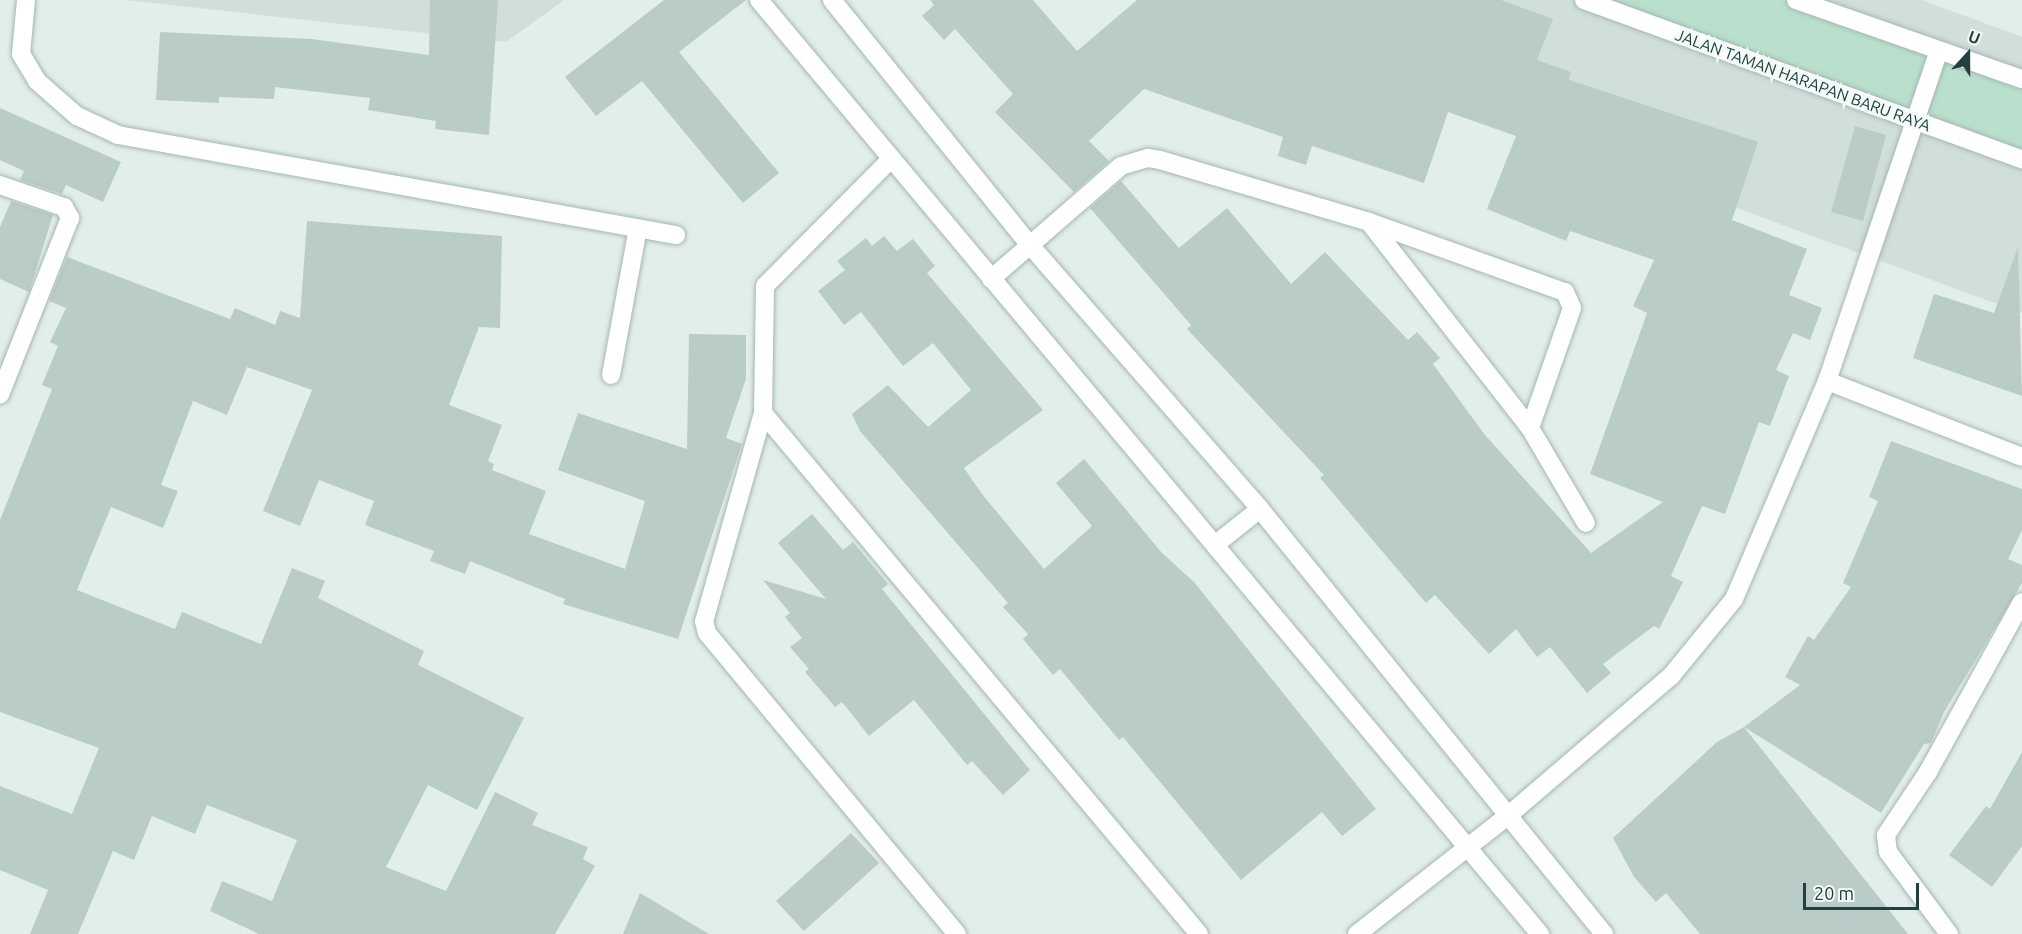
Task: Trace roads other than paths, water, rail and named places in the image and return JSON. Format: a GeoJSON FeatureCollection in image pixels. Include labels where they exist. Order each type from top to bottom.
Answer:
{"type":"FeatureCollection","features":[{"type":"Feature","properties":{"kind":"street"},"geometry":{"type":"LineString","coordinates":[[26,0],[21,54],[37,81],[77,116],[118,135],[676,235]]}},
{"type":"Feature","properties":{"kind":"street"},"geometry":{"type":"LineString","coordinates":[[759,0],[890,160],[1216,544],[1540,934]]}},
{"type":"Feature","properties":{"kind":"street"},"geometry":{"type":"LineString","coordinates":[[832,0],[1030,245],[1260,509],[1510,814],[1604,934]]}},
{"type":"Feature","properties":{"kind":"street","name":"JALAN TAMAN HARAPAN BARU RAYA"},"geometry":{"type":"LineString","coordinates":[[1584,0],[2022,159]]}},
{"type":"Feature","properties":{"kind":"street"},"geometry":{"type":"LineString","coordinates":[[1796,0],[2022,79]]}},
{"type":"Feature","properties":{"kind":"street"},"geometry":{"type":"LineString","coordinates":[[1357,934],[1470,847],[1671,676],[1713,628],[1734,599],[1827,381],[1914,121],[1940,51]]}},
{"type":"Feature","properties":{"kind":"street"},"geometry":{"type":"LineString","coordinates":[[991,279],[1121,166],[1148,158],[1370,222],[1565,292],[1572,308],[1530,428]]}},
{"type":"Feature","properties":{"kind":"street"},"geometry":{"type":"LineString","coordinates":[[890,160],[765,286],[763,413],[705,610],[707,633],[957,934]]}},
{"type":"Feature","properties":{"kind":"street"},"geometry":{"type":"LineString","coordinates":[[0,185],[64,207],[70,218],[0,395]]}},
{"type":"Feature","properties":{"kind":"street"},"geometry":{"type":"LineString","coordinates":[[1370,222],[1530,428],[1586,523]]}},
{"type":"Feature","properties":{"kind":"street"},"geometry":{"type":"LineString","coordinates":[[611,375],[638,228]]}},
{"type":"Feature","properties":{"kind":"street"},"geometry":{"type":"LineString","coordinates":[[1827,381],[2022,457]]}},
{"type":"Feature","properties":{"kind":"street"},"geometry":{"type":"LineString","coordinates":[[763,413],[1199,934]]}},
{"type":"Feature","properties":{"kind":"street"},"geometry":{"type":"LineString","coordinates":[[1216,544],[1260,509]]}},
{"type":"Feature","properties":{"kind":"street"},"geometry":{"type":"LineString","coordinates":[[1949,934],[1888,852],[1886,835],[1928,772],[2022,602]]}}]}
